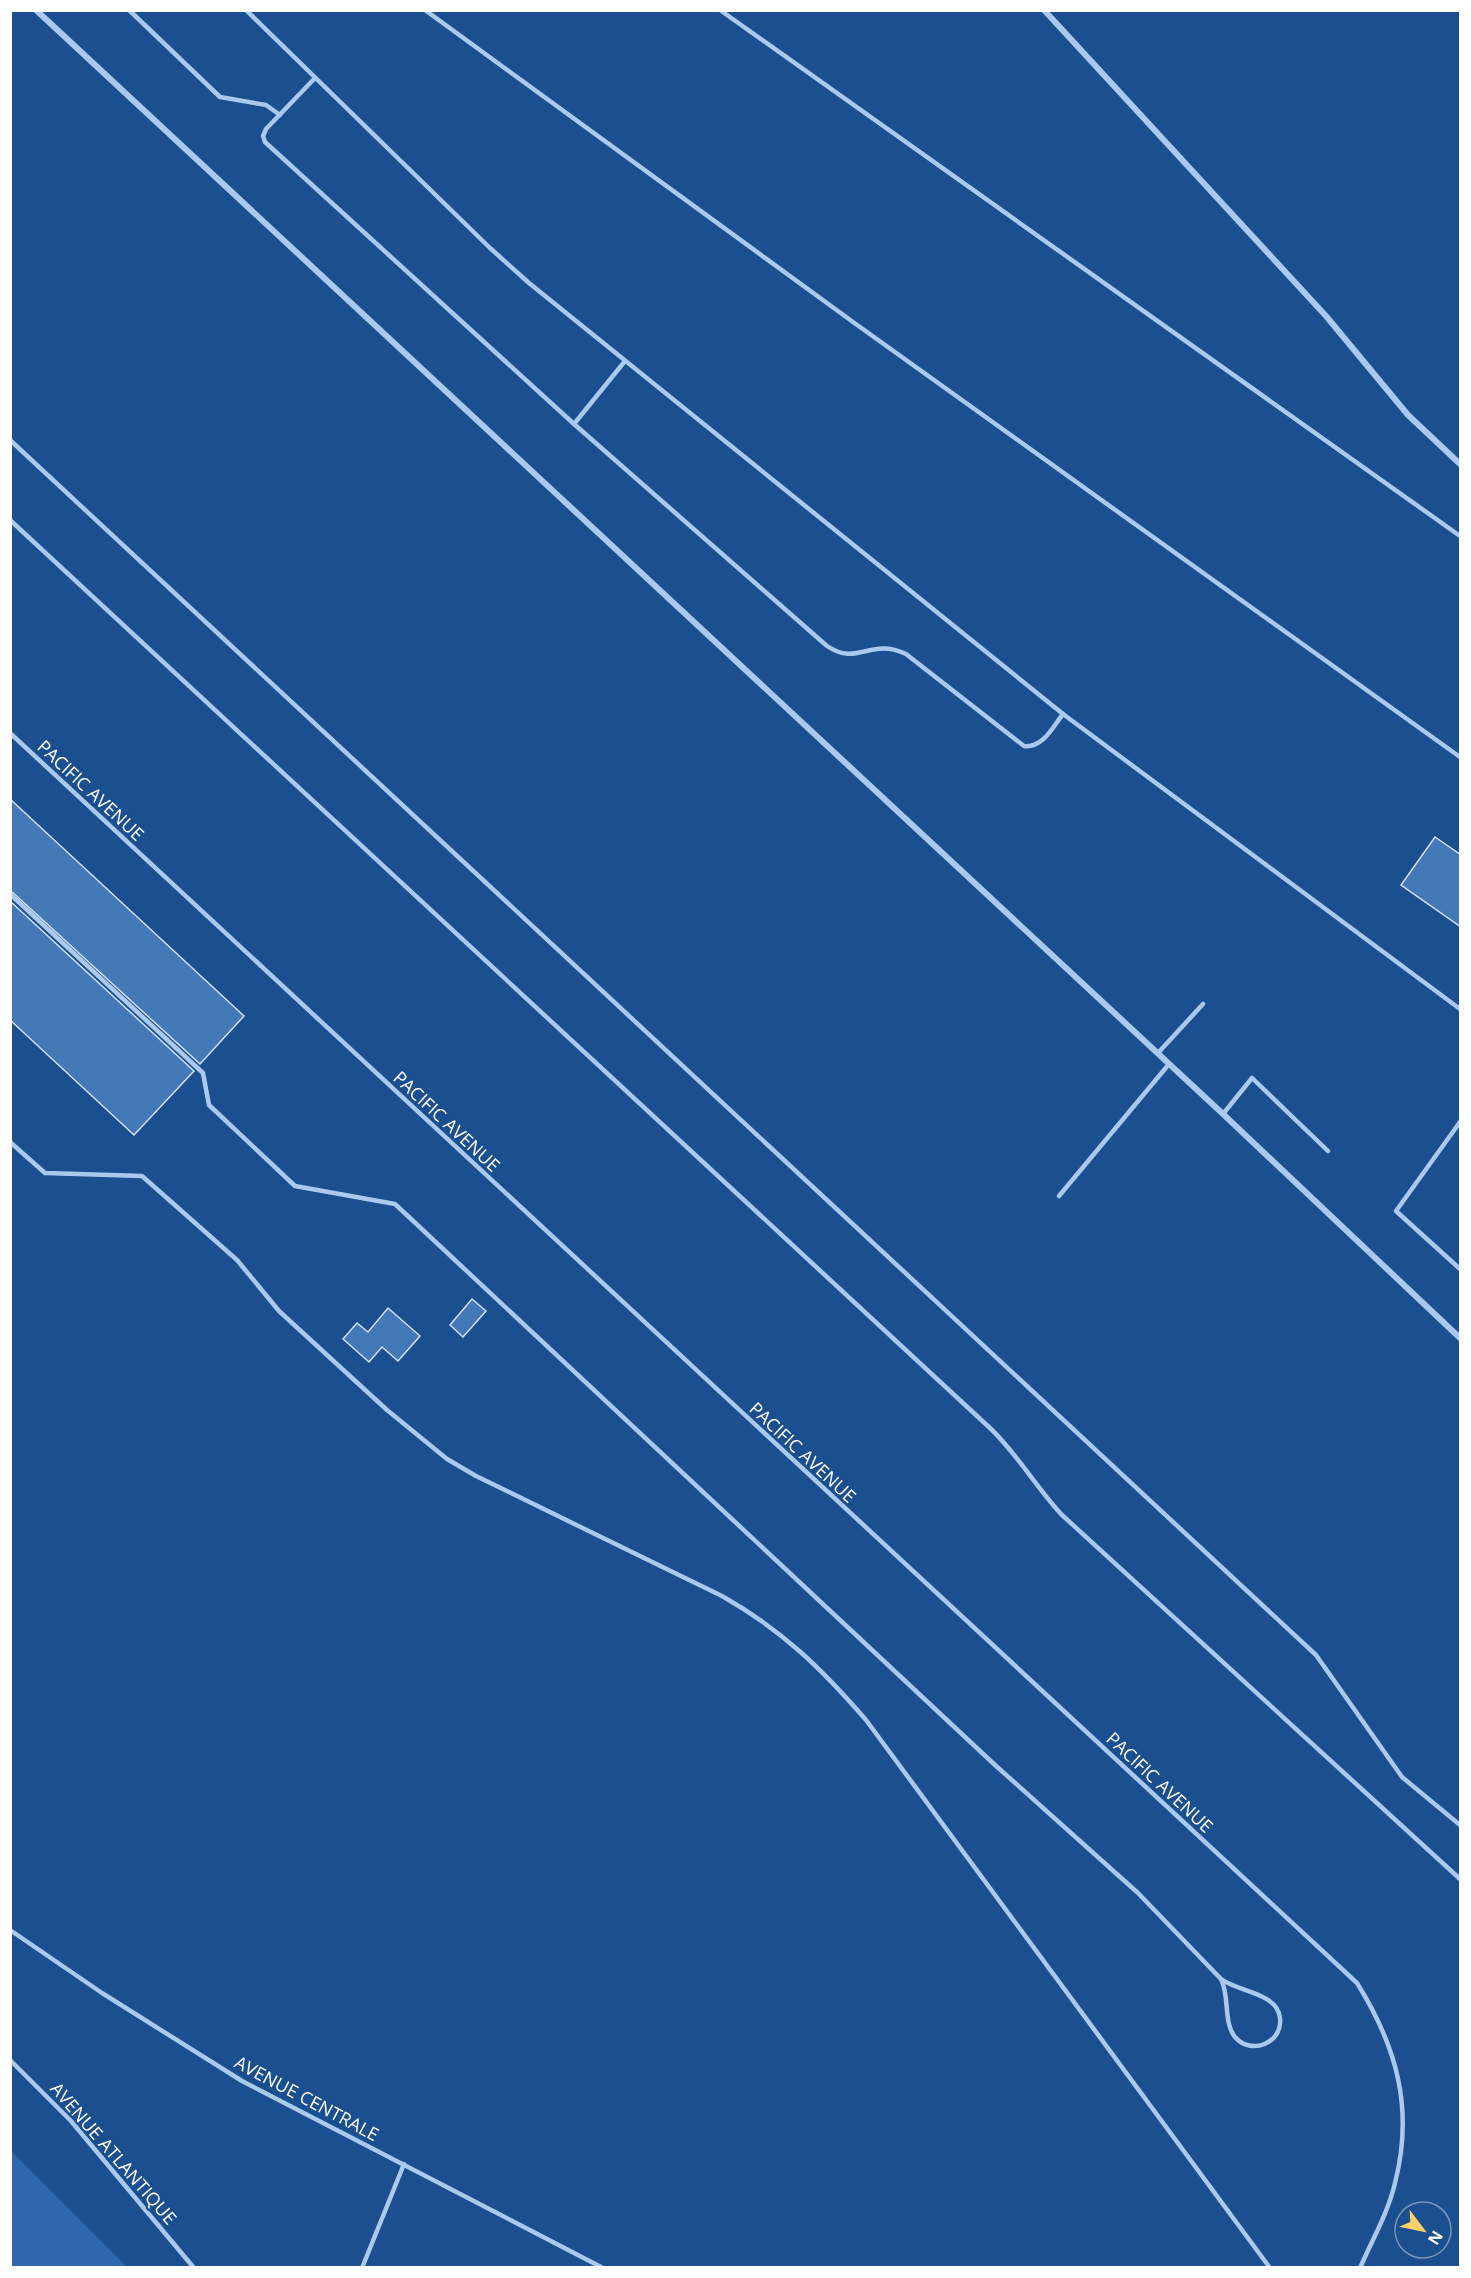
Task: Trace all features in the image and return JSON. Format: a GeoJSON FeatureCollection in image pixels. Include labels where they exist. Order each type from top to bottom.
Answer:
{"type":"FeatureCollection","features":[{"type":"Feature","properties":{"kind":"street"},"geometry":{"type":"LineString","coordinates":[[36,10],[1158,1053],[1461,1338]]}},
{"type":"Feature","properties":{"kind":"street"},"geometry":{"type":"LineString","coordinates":[[1044,10],[1326,316],[1408,415],[1461,464]]}},
{"type":"Feature","properties":{"kind":"lane"},"geometry":{"type":"LineString","coordinates":[[129,10],[220,97],[266,105],[280,115]]}},
{"type":"Feature","properties":{"kind":"lane"},"geometry":{"type":"LineString","coordinates":[[246,10],[490,248],[625,361],[1063,714],[1458,1007],[1461,998]]}},
{"type":"Feature","properties":{"kind":"lane"},"geometry":{"type":"LineString","coordinates":[[425,10],[853,322],[1461,757]]}},
{"type":"Feature","properties":{"kind":"lane"},"geometry":{"type":"LineString","coordinates":[[720,10],[1461,536]]}},
{"type":"Feature","properties":{"kind":"lane"},"geometry":{"type":"LineString","coordinates":[[315,78],[264,133],[265,142],[574,424],[831,649],[850,655],[885,646],[906,654],[1024,746],[1031,747],[1043,741],[1063,714]]}},
{"type":"Feature","properties":{"kind":"lane"},"geometry":{"type":"LineString","coordinates":[[574,424],[625,361]]}},
{"type":"Feature","properties":{"kind":"lane"},"geometry":{"type":"LineString","coordinates":[[10,440],[1316,1655],[1402,1777],[1461,1825]]}},
{"type":"Feature","properties":{"kind":"lane"},"geometry":{"type":"LineString","coordinates":[[10,520],[991,1429],[1008,1445],[1032,1482],[1062,1515],[1461,1879]]}},
{"type":"Feature","properties":{"kind":"lane","name":"PACIFIC AVENUE"},"geometry":{"type":"LineString","coordinates":[[10,733],[1357,1983],[1389,2040],[1399,2079],[1403,2124],[1395,2185],[1360,2268]]}},
{"type":"Feature","properties":{"kind":"lane"},"geometry":{"type":"LineString","coordinates":[[10,894],[203,1073],[209,1105],[296,1186],[395,1204],[995,1765],[1138,1893],[1221,1979],[1225,1988],[1230,2030],[1234,2037],[1240,2042],[1255,2047],[1270,2042],[1280,2027],[1278,2010],[1272,2003],[1221,1979]]}},
{"type":"Feature","properties":{"kind":"lane"},"geometry":{"type":"LineString","coordinates":[[1158,1053],[1203,1004]]}},
{"type":"Feature","properties":{"kind":"lane"},"geometry":{"type":"LineString","coordinates":[[1059,1196],[1169,1064]]}},
{"type":"Feature","properties":{"kind":"lane"},"geometry":{"type":"LineString","coordinates":[[1223,1114],[1252,1078],[1328,1151]]}},
{"type":"Feature","properties":{"kind":"lane"},"geometry":{"type":"LineString","coordinates":[[1461,1122],[1396,1210],[1461,1269]]}},
{"type":"Feature","properties":{"kind":"lane"},"geometry":{"type":"LineString","coordinates":[[10,1142],[45,1173],[142,1176],[237,1260],[287,1318],[387,1410],[447,1459],[476,1476],[722,1596],[753,1614],[812,1660],[866,1720],[1270,2268]]}},
{"type":"Feature","properties":{"kind":"lane","name":"AVENUE CENTRALE"},"geometry":{"type":"LineString","coordinates":[[10,1930],[102,1993],[242,2081],[603,2268]]}},
{"type":"Feature","properties":{"kind":"lane","name":"AVENUE ATLANTIQUE"},"geometry":{"type":"LineString","coordinates":[[10,2060],[71,2121],[194,2268]]}},
{"type":"Feature","properties":{"kind":"lane"},"geometry":{"type":"LineString","coordinates":[[362,2268],[404,2164]]}},
{"type":"Feature","properties":{"kind":"shaded area"},"geometry":{"type":"Polygon","coordinates":[[[11,2151],[127,2267],[11,2267],[11,2151]]]}},
{"type":"Feature","properties":{"kind":"building"},"geometry":{"type":"Polygon","coordinates":[[[10,799],[244,1016],[200,1064],[10,890],[10,799]]]}},
{"type":"Feature","properties":{"kind":"building"},"geometry":{"type":"Polygon","coordinates":[[[1435,837],[1461,855],[1461,927],[1401,885],[1435,837]]]}},
{"type":"Feature","properties":{"kind":"building"},"geometry":{"type":"Polygon","coordinates":[[[10,901],[194,1071],[134,1135],[10,1020],[10,901]]]}},
{"type":"Feature","properties":{"kind":"building"},"geometry":{"type":"Polygon","coordinates":[[[472,1299],[486,1311],[463,1337],[450,1325],[472,1299]]]}},
{"type":"Feature","properties":{"kind":"building"},"geometry":{"type":"Polygon","coordinates":[[[388,1308],[420,1336],[398,1361],[382,1347],[369,1362],[343,1339],[357,1323],[368,1332],[388,1308]]]}}]}
